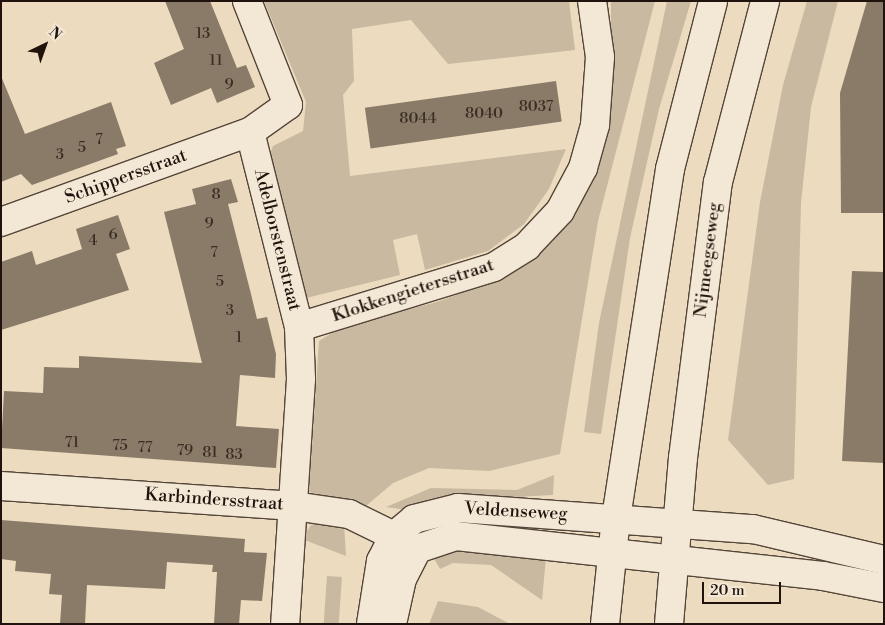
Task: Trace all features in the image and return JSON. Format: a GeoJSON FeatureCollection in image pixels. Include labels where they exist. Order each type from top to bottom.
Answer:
{"type":"FeatureCollection","features":[{"type":"Feature","properties":{"kind":"street"},"geometry":{"type":"LineString","coordinates":[[246,1],[288,105],[250,132]]}},
{"type":"Feature","properties":{"kind":"street","name":"Klokkengietersstraat"},"geometry":{"type":"LineString","coordinates":[[299,327],[494,267],[527,246],[560,211],[583,168],[595,125],[600,57],[592,1]]}},
{"type":"Feature","properties":{"kind":"street"},"geometry":{"type":"LineString","coordinates":[[605,624],[616,518],[670,169],[713,1]]}},
{"type":"Feature","properties":{"kind":"street","name":"Nijmeegseweg"},"geometry":{"type":"LineString","coordinates":[[669,624],[677,523],[718,182],[765,1]]}},
{"type":"Feature","properties":{"kind":"street","name":"Schippersstraat"},"geometry":{"type":"LineString","coordinates":[[1,222],[250,132]]}},
{"type":"Feature","properties":{"kind":"street","name":"Adelborstenstraat"},"geometry":{"type":"LineString","coordinates":[[250,132],[299,327],[301,379],[285,624]]}},
{"type":"Feature","properties":{"kind":"street","name":"Karbindersstraat"},"geometry":{"type":"LineString","coordinates":[[1,486],[294,506],[349,514],[406,542]]}},
{"type":"Feature","properties":{"kind":"street","name":"Veldenseweg"},"geometry":{"type":"LineString","coordinates":[[392,624],[402,579],[406,542],[414,520],[458,508],[616,518]]}},
{"type":"Feature","properties":{"kind":"street"},"geometry":{"type":"LineString","coordinates":[[616,518],[753,530],[884,560]]}},
{"type":"Feature","properties":{"kind":"street","name":"Veldenseweg"},"geometry":{"type":"LineString","coordinates":[[372,624],[381,560],[406,542],[456,536],[611,553]]}},
{"type":"Feature","properties":{"kind":"street"},"geometry":{"type":"LineString","coordinates":[[611,553],[884,588]]}},
{"type":"Feature","properties":{"kind":"shaded area"},"geometry":{"type":"Polygon","coordinates":[[[264,1],[569,1],[575,50],[448,64],[411,20],[352,29],[354,81],[343,95],[350,176],[566,149],[549,189],[524,224],[488,251],[425,270],[417,234],[393,240],[400,275],[302,299],[268,160],[273,146],[303,131],[306,102],[264,1]]]}},
{"type":"Feature","properties":{"kind":"shaded area"},"geometry":{"type":"Polygon","coordinates":[[[611,1],[655,1],[598,221],[560,454],[489,471],[429,468],[393,483],[366,506],[309,492],[319,341],[343,326],[437,302],[502,278],[536,257],[575,214],[600,162],[611,111],[611,1]]]}},
{"type":"Feature","properties":{"kind":"shaded area"},"geometry":{"type":"Polygon","coordinates":[[[667,1],[691,1],[659,109],[630,238],[601,434],[584,432],[599,323],[667,1]]]}},
{"type":"Feature","properties":{"kind":"shaded area"},"geometry":{"type":"Polygon","coordinates":[[[807,1],[838,1],[811,107],[801,203],[794,479],[768,485],[728,440],[760,202],[783,85],[807,1]]]}},
{"type":"Feature","properties":{"kind":"shaded area"},"geometry":{"type":"Polygon","coordinates":[[[554,475],[553,495],[482,499],[413,511],[386,507],[431,488],[517,490],[554,475]]]}},
{"type":"Feature","properties":{"kind":"shaded area"},"geometry":{"type":"Polygon","coordinates":[[[323,520],[344,524],[346,556],[302,539],[311,525],[323,520]]]}},
{"type":"Feature","properties":{"kind":"shaded area"},"geometry":{"type":"Polygon","coordinates":[[[461,549],[546,558],[542,600],[491,565],[453,563],[440,569],[433,557],[461,549]]]}},
{"type":"Feature","properties":{"kind":"shaded area"},"geometry":{"type":"Polygon","coordinates":[[[327,576],[342,577],[339,624],[324,624],[327,576]]]}},
{"type":"Feature","properties":{"kind":"shaded area"},"geometry":{"type":"Polygon","coordinates":[[[438,601],[478,607],[510,624],[429,624],[438,601]]]}},
{"type":"Feature","properties":{"kind":"building"},"geometry":{"type":"Polygon","coordinates":[[[165,1],[210,1],[237,68],[246,65],[255,87],[217,103],[211,88],[171,105],[154,63],[184,49],[165,1]]]}},
{"type":"Feature","properties":{"kind":"building"},"geometry":{"type":"Polygon","coordinates":[[[867,1],[884,1],[884,213],[841,213],[840,93],[867,1]]]}},
{"type":"Feature","properties":{"kind":"building"},"geometry":{"type":"Polygon","coordinates":[[[1,76],[25,134],[111,102],[126,146],[116,149],[118,154],[32,185],[21,174],[1,182],[1,76]]]}},
{"type":"Feature","properties":{"kind":"building"},"geometry":{"type":"Polygon","coordinates":[[[556,81],[562,122],[371,148],[365,108],[556,81]]]}},
{"type":"Feature","properties":{"kind":"building"},"geometry":{"type":"Polygon","coordinates":[[[231,179],[238,202],[228,204],[257,319],[267,317],[276,354],[275,378],[240,375],[236,426],[279,429],[276,468],[1,448],[4,391],[43,393],[44,367],[79,368],[79,356],[202,363],[164,212],[196,204],[192,189],[231,179]]]}},
{"type":"Feature","properties":{"kind":"building"},"geometry":{"type":"Polygon","coordinates":[[[118,215],[130,249],[116,254],[129,290],[1,330],[1,262],[32,251],[36,265],[82,249],[76,229],[118,215]]]}},
{"type":"Feature","properties":{"kind":"building"},"geometry":{"type":"Polygon","coordinates":[[[852,271],[884,272],[884,463],[842,461],[852,271]]]}},
{"type":"Feature","properties":{"kind":"building"},"geometry":{"type":"Polygon","coordinates":[[[1,520],[245,539],[244,552],[267,553],[262,601],[241,600],[239,624],[214,624],[217,572],[212,572],[213,565],[167,562],[165,589],[87,585],[85,624],[60,624],[62,595],[49,594],[51,574],[15,571],[16,561],[1,559],[1,520]]]}}]}
